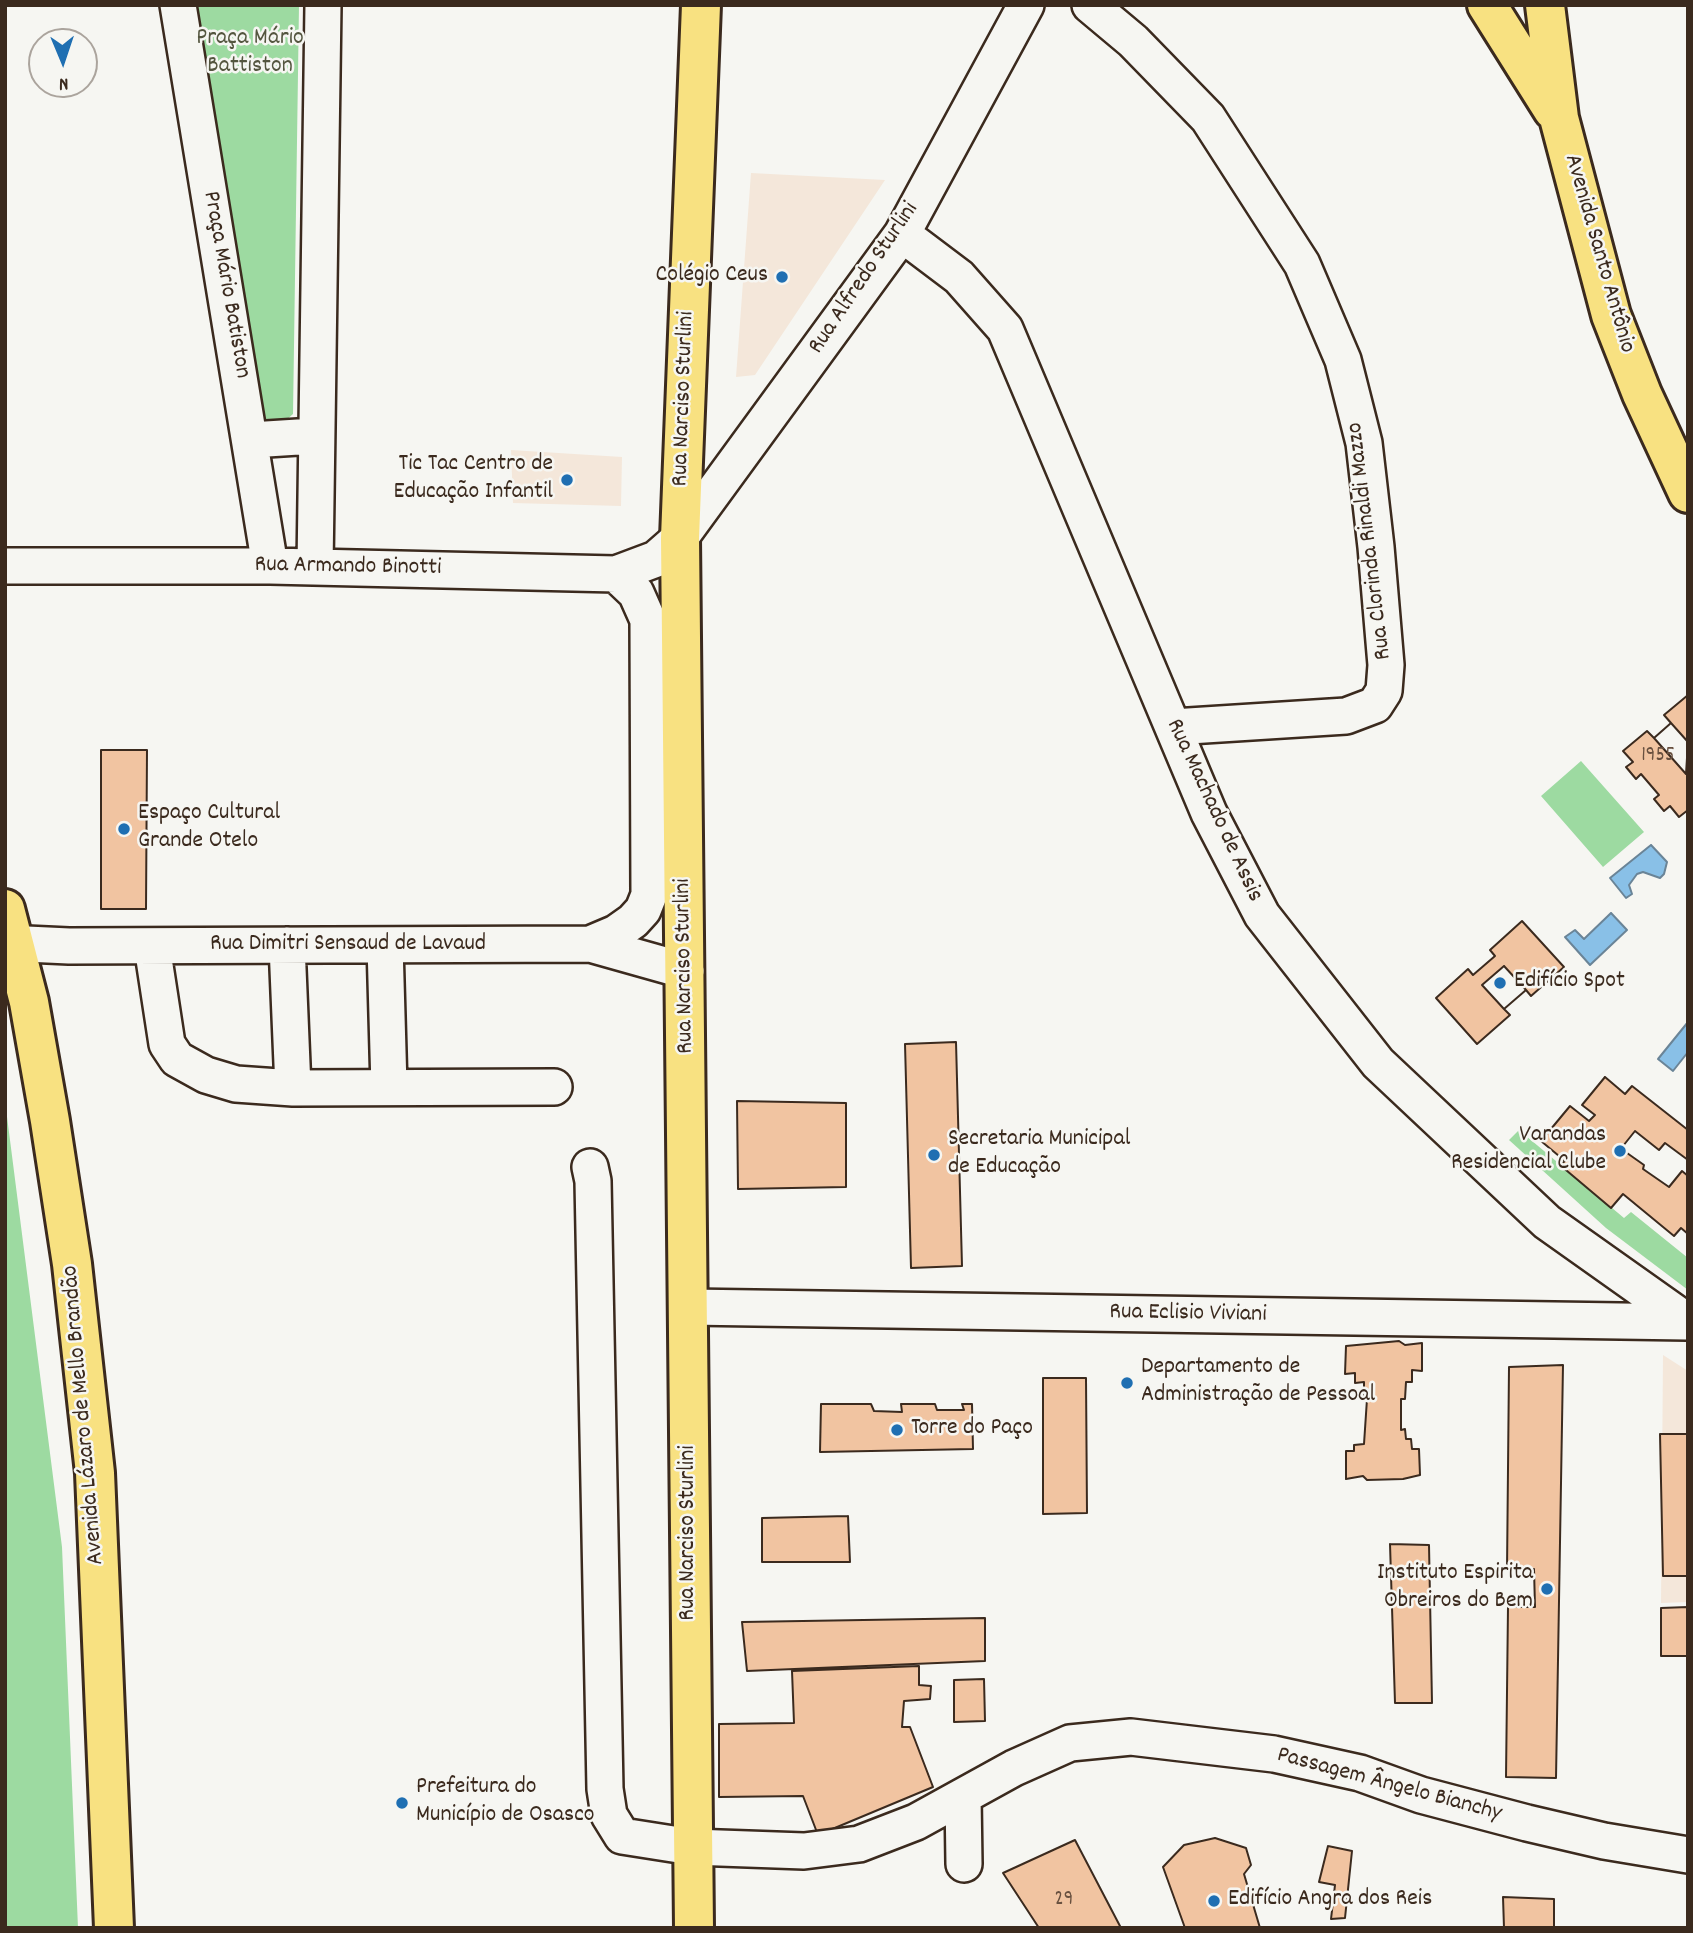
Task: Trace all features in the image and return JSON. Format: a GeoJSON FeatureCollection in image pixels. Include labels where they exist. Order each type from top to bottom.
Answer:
{"type":"FeatureCollection","features":[{"type":"Feature","properties":{"kind":"main road","name":"Rua Narciso Sturlini"},"geometry":{"type":"LineString","coordinates":[[694,1928],[680,538],[701,5]]}},
{"type":"Feature","properties":{"kind":"main road"},"geometry":{"type":"LineString","coordinates":[[1487,5],[1559,118]]}},
{"type":"Feature","properties":{"kind":"main road","name":"Avenida Santo Antônio"},"geometry":{"type":"LineString","coordinates":[[1545,5],[1559,118],[1611,314],[1642,394],[1688,493]]}},
{"type":"Feature","properties":{"kind":"main road","name":"Avenida Lázaro de Mello Brandão"},"geometry":{"type":"LineString","coordinates":[[9,932],[43,1081],[72,1264],[94,1473],[114,1928]]}},
{"type":"Feature","properties":{"kind":"street","name":"Praça Mário Batiston"},"geometry":{"type":"LineString","coordinates":[[178,5],[270,566]]}},
{"type":"Feature","properties":{"kind":"street"},"geometry":{"type":"LineString","coordinates":[[315,567],[314,436],[323,5]]}},
{"type":"Feature","properties":{"kind":"street","name":"Rua Alfredo Sturlini"},"geometry":{"type":"LineString","coordinates":[[680,538],[902,234],[1026,5]]}},
{"type":"Feature","properties":{"kind":"street","name":"Rua Clorinda Rinaldi Mazzo"},"geometry":{"type":"LineString","coordinates":[[1090,5],[1133,41],[1208,118],[1302,264],[1343,360],[1364,443],[1376,547],[1386,665],[1384,691],[1375,705],[1346,716],[1173,727]]}},
{"type":"Feature","properties":{"kind":"street","name":"Rua Machado de Assis"},"geometry":{"type":"LineString","coordinates":[[902,234],[959,278],[1004,329],[1209,813],[1262,915],[1378,1063],[1547,1222],[1687,1322]]}},
{"type":"Feature","properties":{"kind":"street"},"geometry":{"type":"LineString","coordinates":[[251,440],[314,436]]}},
{"type":"Feature","properties":{"kind":"street","name":"Rua Armando Binotti"},"geometry":{"type":"LineString","coordinates":[[5,566],[270,566],[616,574],[656,559],[680,538]]}},
{"type":"Feature","properties":{"kind":"street","name":"Rua Narciso Sturlini"},"geometry":{"type":"LineString","coordinates":[[590,944],[616,933],[632,921],[643,910],[649,895],[648,620],[636,593],[616,574]]}},
{"type":"Feature","properties":{"kind":"street","name":"Rua Dimitri Sensaud de Lavaud"},"geometry":{"type":"LineString","coordinates":[[9,932],[152,946],[590,944],[686,971]]}},
{"type":"Feature","properties":{"kind":"street"},"geometry":{"type":"LineString","coordinates":[[287,945],[293,1088]]}},
{"type":"Feature","properties":{"kind":"street"},"geometry":{"type":"LineString","coordinates":[[152,946],[167,1044],[177,1059],[205,1075],[236,1084],[293,1088],[554,1087]]}},
{"type":"Feature","properties":{"kind":"street"},"geometry":{"type":"LineString","coordinates":[[385,946],[389,1087]]}},
{"type":"Feature","properties":{"kind":"street","name":"Passagem Ângelo Bianchy"},"geometry":{"type":"LineString","coordinates":[[590,1167],[593,1181],[605,1789],[609,1815],[622,1836],[692,1847],[804,1851],[859,1844],[916,1822],[1014,1768],[1070,1743],[1131,1737],[1274,1754],[1360,1773],[1421,1795],[1527,1823],[1604,1841],[1688,1855]]}},
{"type":"Feature","properties":{"kind":"street","name":"Rua Eclisio Viviani"},"geometry":{"type":"LineString","coordinates":[[688,1307],[1687,1322]]}},
{"type":"Feature","properties":{"kind":"street"},"geometry":{"type":"LineString","coordinates":[[963,1796],[964,1864]]}},
{"type":"Feature","properties":{"kind":"shaded area","name":"Colégio Ceus"},"geometry":{"type":"Polygon","coordinates":[[[751,173],[885,180],[755,375],[736,377],[751,173]]]}},
{"type":"Feature","properties":{"kind":"shaded area","name":"Tic Tac Centro de Educação Infantil"},"geometry":{"type":"Polygon","coordinates":[[[511,450],[622,457],[621,506],[513,503],[511,450]]]}},
{"type":"Feature","properties":{"kind":"shaded area"},"geometry":{"type":"Polygon","coordinates":[[[1663,1355],[1688,1371],[1688,1602],[1661,1603],[1663,1355]]]}},
{"type":"Feature","properties":{"kind":"green space","name":"Praça Mário Battiston"},"geometry":{"type":"Polygon","coordinates":[[[193,5],[299,5],[293,414],[283,423],[265,419],[193,5]]]}},
{"type":"Feature","properties":{"kind":"green space"},"geometry":{"type":"Polygon","coordinates":[[[1581,761],[1644,832],[1603,867],[1541,796],[1581,761]]]}},
{"type":"Feature","properties":{"kind":"green space"},"geometry":{"type":"Polygon","coordinates":[[[5,1101],[62,1547],[78,1928],[5,1928],[5,1101]]]}},
{"type":"Feature","properties":{"kind":"green space"},"geometry":{"type":"Polygon","coordinates":[[[1519,1130],[1624,1218],[1631,1212],[1688,1258],[1688,1290],[1606,1228],[1509,1140],[1519,1130]]]}},
{"type":"Feature","properties":{"kind":"water"},"geometry":{"type":"Polygon","coordinates":[[[1651,845],[1667,862],[1664,874],[1660,878],[1643,872],[1637,874],[1629,885],[1632,894],[1626,898],[1610,878],[1651,845]]]}},
{"type":"Feature","properties":{"kind":"water"},"geometry":{"type":"Polygon","coordinates":[[[1611,913],[1627,930],[1590,965],[1565,937],[1575,930],[1584,939],[1611,913]]]}},
{"type":"Feature","properties":{"kind":"water"},"geometry":{"type":"Polygon","coordinates":[[[1688,1022],[1688,1052],[1673,1071],[1658,1059],[1688,1022]]]}},
{"type":"Feature","properties":{"kind":"building"},"geometry":{"type":"Polygon","coordinates":[[[1688,695],[1688,810],[1679,817],[1670,806],[1664,811],[1654,799],[1659,795],[1641,774],[1636,779],[1626,767],[1633,762],[1623,751],[1647,731],[1654,738],[1671,723],[1664,715],[1688,695]]]}},
{"type":"Feature","properties":{"kind":"building"},"geometry":{"type":"Polygon","coordinates":[[[1671,723],[1688,742],[1686,774],[1654,738],[1671,723]]]}},
{"type":"Feature","properties":{"kind":"building","name":"Espaço Cultural Grande Otelo"},"geometry":{"type":"Polygon","coordinates":[[[101,750],[147,750],[146,909],[101,909],[101,750]]]}},
{"type":"Feature","properties":{"kind":"building","name":"Edifício Spot"},"geometry":{"type":"Polygon","coordinates":[[[1522,921],[1564,967],[1531,996],[1526,990],[1504,1009],[1510,1015],[1477,1044],[1436,998],[1468,969],[1473,975],[1495,956],[1490,950],[1522,921]]]}},
{"type":"Feature","properties":{"kind":"building"},"geometry":{"type":"Polygon","coordinates":[[[1504,966],[1526,990],[1504,1009],[1482,985],[1504,966]]]}},
{"type":"Feature","properties":{"kind":"building","name":"Secretaria Municipal de Educação"},"geometry":{"type":"Polygon","coordinates":[[[956,1042],[962,1266],[911,1268],[905,1044],[956,1042]]]}},
{"type":"Feature","properties":{"kind":"building","name":"Varandas Residencial Clube"},"geometry":{"type":"Polygon","coordinates":[[[1605,1077],[1625,1094],[1632,1086],[1688,1130],[1688,1234],[1681,1228],[1674,1236],[1623,1194],[1611,1208],[1560,1165],[1565,1161],[1541,1141],[1570,1106],[1589,1121],[1595,1115],[1582,1105],[1605,1077]]]}},
{"type":"Feature","properties":{"kind":"building"},"geometry":{"type":"Polygon","coordinates":[[[737,1101],[846,1103],[846,1187],[738,1189],[737,1101]]]}},
{"type":"Feature","properties":{"kind":"building"},"geometry":{"type":"Polygon","coordinates":[[[1635,1131],[1659,1150],[1665,1143],[1688,1160],[1688,1176],[1682,1171],[1669,1187],[1643,1169],[1644,1165],[1627,1153],[1625,1156],[1619,1151],[1635,1131]]]}},
{"type":"Feature","properties":{"kind":"building"},"geometry":{"type":"Polygon","coordinates":[[[1399,1341],[1405,1345],[1422,1343],[1422,1371],[1412,1370],[1412,1382],[1406,1382],[1405,1399],[1401,1399],[1401,1430],[1405,1429],[1406,1439],[1411,1439],[1412,1449],[1419,1449],[1420,1475],[1403,1479],[1367,1480],[1363,1476],[1346,1479],[1346,1451],[1354,1451],[1354,1445],[1364,1444],[1367,1399],[1364,1399],[1364,1382],[1355,1383],[1355,1373],[1345,1374],[1346,1346],[1399,1341]]]}},
{"type":"Feature","properties":{"kind":"building","name":"Instituto Espirita Obreiros do Bem"},"geometry":{"type":"Polygon","coordinates":[[[1563,1365],[1556,1778],[1506,1777],[1508,1607],[1535,1607],[1534,1569],[1507,1570],[1509,1367],[1563,1365]]]}},
{"type":"Feature","properties":{"kind":"building"},"geometry":{"type":"Polygon","coordinates":[[[1043,1378],[1086,1378],[1087,1513],[1043,1514],[1043,1378]]]}},
{"type":"Feature","properties":{"kind":"building","name":"Torre do Paço"},"geometry":{"type":"Polygon","coordinates":[[[821,1404],[871,1404],[874,1411],[902,1412],[901,1404],[935,1404],[937,1410],[964,1410],[962,1404],[972,1404],[973,1449],[820,1452],[821,1404]]]}},
{"type":"Feature","properties":{"kind":"building"},"geometry":{"type":"Polygon","coordinates":[[[1660,1434],[1688,1434],[1688,1576],[1663,1576],[1660,1434]]]}},
{"type":"Feature","properties":{"kind":"building"},"geometry":{"type":"Polygon","coordinates":[[[848,1516],[850,1562],[762,1562],[762,1518],[848,1516]]]}},
{"type":"Feature","properties":{"kind":"building"},"geometry":{"type":"Polygon","coordinates":[[[1390,1544],[1429,1545],[1432,1703],[1395,1703],[1390,1544]]]}},
{"type":"Feature","properties":{"kind":"building"},"geometry":{"type":"Polygon","coordinates":[[[1688,1607],[1688,1656],[1661,1656],[1661,1608],[1688,1607]]]}},
{"type":"Feature","properties":{"kind":"building"},"geometry":{"type":"Polygon","coordinates":[[[985,1618],[985,1661],[747,1671],[742,1622],[985,1618]]]}},
{"type":"Feature","properties":{"kind":"building"},"geometry":{"type":"Polygon","coordinates":[[[919,1666],[919,1685],[931,1686],[930,1699],[904,1701],[902,1727],[910,1727],[933,1787],[818,1835],[803,1796],[719,1797],[719,1724],[794,1723],[792,1671],[919,1666]]]}},
{"type":"Feature","properties":{"kind":"building"},"geometry":{"type":"Polygon","coordinates":[[[984,1679],[985,1721],[954,1722],[954,1680],[984,1679]]]}},
{"type":"Feature","properties":{"kind":"building","name":"Edifício Angra dos Reis"},"geometry":{"type":"Polygon","coordinates":[[[1215,1838],[1246,1848],[1251,1865],[1244,1874],[1260,1928],[1185,1928],[1163,1867],[1184,1845],[1215,1838]]]}},
{"type":"Feature","properties":{"kind":"building"},"geometry":{"type":"Polygon","coordinates":[[[1075,1840],[1121,1928],[1039,1928],[1003,1873],[1075,1840]]]}},
{"type":"Feature","properties":{"kind":"building"},"geometry":{"type":"Polygon","coordinates":[[[1328,1846],[1352,1851],[1345,1918],[1331,1919],[1335,1885],[1319,1882],[1328,1846]]]}},
{"type":"Feature","properties":{"kind":"building"},"geometry":{"type":"Polygon","coordinates":[[[1503,1897],[1554,1899],[1554,1928],[1504,1928],[1503,1897]]]}},
{"type":"Feature","properties":{"kind":"place","name":"Colégio Ceus"},"geometry":{"type":"Point","coordinates":[782,277]}},
{"type":"Feature","properties":{"kind":"place","name":"Tic Tac Centro de Educação Infantil"},"geometry":{"type":"Point","coordinates":[567,480]}},
{"type":"Feature","properties":{"kind":"place","name":"Espaço Cultural Grande Otelo"},"geometry":{"type":"Point","coordinates":[124,829]}},
{"type":"Feature","properties":{"kind":"place","name":"Edifício Spot"},"geometry":{"type":"Point","coordinates":[1500,983]}},
{"type":"Feature","properties":{"kind":"place","name":"Varandas Residencial Clube"},"geometry":{"type":"Point","coordinates":[1620,1151]}},
{"type":"Feature","properties":{"kind":"place","name":"Secretaria Municipal de Educação"},"geometry":{"type":"Point","coordinates":[934,1155]}},
{"type":"Feature","properties":{"kind":"place","name":"Departamento de Administração de Pessoal"},"geometry":{"type":"Point","coordinates":[1127,1383]}},
{"type":"Feature","properties":{"kind":"place","name":"Torre do Paço"},"geometry":{"type":"Point","coordinates":[897,1430]}},
{"type":"Feature","properties":{"kind":"place","name":"Instituto Espirita Obreiros do Bem"},"geometry":{"type":"Point","coordinates":[1547,1589]}},
{"type":"Feature","properties":{"kind":"place","name":"Prefeitura do Município de Osasco"},"geometry":{"type":"Point","coordinates":[402,1803]}},
{"type":"Feature","properties":{"kind":"place","name":"Edifício Angra dos Reis"},"geometry":{"type":"Point","coordinates":[1214,1901]}}]}
